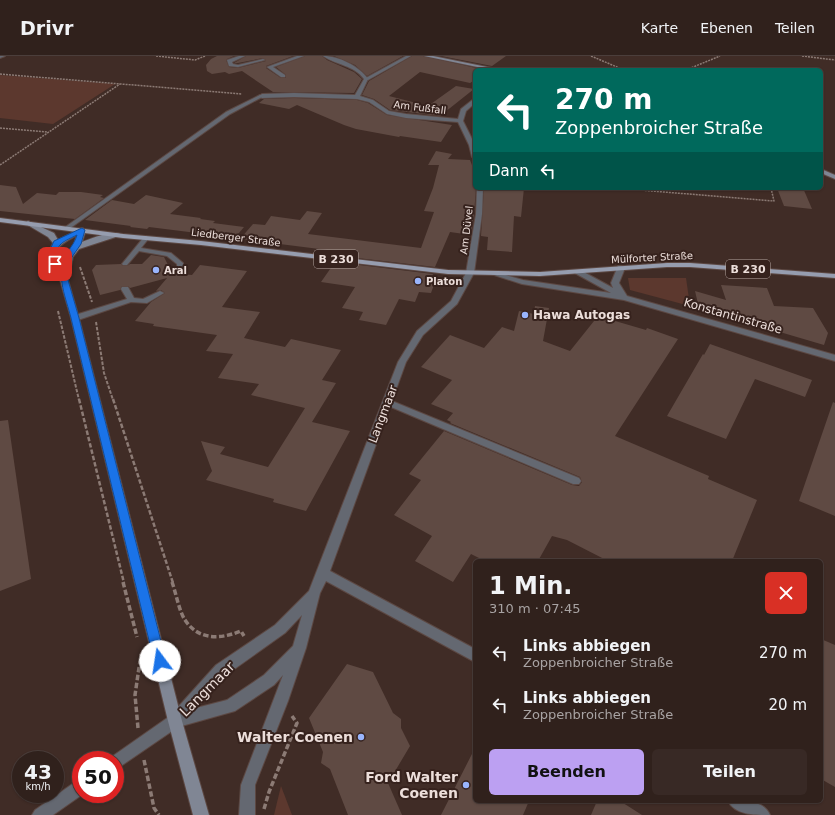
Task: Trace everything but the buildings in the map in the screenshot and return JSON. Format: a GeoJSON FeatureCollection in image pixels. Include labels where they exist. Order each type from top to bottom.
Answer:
{"type":"FeatureCollection","features":[{"type":"Feature","properties":{"kind":"main road"},"geometry":{"type":"LineString","coordinates":[[426,56],[489,68]]}},
{"type":"Feature","properties":{"kind":"main road"},"geometry":{"type":"LineString","coordinates":[[823,172],[835,177]]}},
{"type":"Feature","properties":{"kind":"main road","name":"Liedberger Straße"},"geometry":{"type":"LineString","coordinates":[[0,220],[118,235],[470,273]]}},
{"type":"Feature","properties":{"kind":"main road"},"geometry":{"type":"LineString","coordinates":[[28,223],[51,235],[57,243]]}},
{"type":"Feature","properties":{"kind":"main road"},"geometry":{"type":"LineString","coordinates":[[82,230],[57,243],[52,252],[53,258],[64,280],[75,318],[175,721],[201,815]]}},
{"type":"Feature","properties":{"kind":"main road"},"geometry":{"type":"LineString","coordinates":[[64,280],[68,257],[76,247],[82,230]]}},
{"type":"Feature","properties":{"kind":"main road"},"geometry":{"type":"LineString","coordinates":[[76,247],[104,237],[118,235]]}},
{"type":"Feature","properties":{"kind":"main road","name":"Mülforter Straße"},"geometry":{"type":"LineString","coordinates":[[470,273],[494,274],[577,272],[621,268],[690,265],[835,276]]}},
{"type":"Feature","properties":{"kind":"street"},"geometry":{"type":"LineString","coordinates":[[263,60],[238,66],[231,64],[229,61],[242,56],[285,62]]}},
{"type":"Feature","properties":{"kind":"street"},"geometry":{"type":"LineString","coordinates":[[283,76],[270,67],[302,56]]}},
{"type":"Feature","properties":{"kind":"street"},"geometry":{"type":"LineString","coordinates":[[325,56],[357,69],[363,74],[366,79],[357,97]]}},
{"type":"Feature","properties":{"kind":"street","name":"Am Fußfall"},"geometry":{"type":"LineString","coordinates":[[262,96],[294,95],[357,97],[371,102],[387,112],[406,116],[460,121]]}},
{"type":"Feature","properties":{"kind":"street"},"geometry":{"type":"LineString","coordinates":[[473,102],[463,110],[460,121],[473,150]]}},
{"type":"Feature","properties":{"kind":"street","name":"Am Düvel"},"geometry":{"type":"LineString","coordinates":[[470,273],[479,214],[480,190]]}},
{"type":"Feature","properties":{"kind":"street"},"geometry":{"type":"LineString","coordinates":[[621,268],[615,283],[618,290],[625,298]]}},
{"type":"Feature","properties":{"kind":"street","name":"Konstantinstraße"},"geometry":{"type":"LineString","coordinates":[[577,272],[625,298]]}},
{"type":"Feature","properties":{"kind":"street","name":"Langmaar"},"geometry":{"type":"LineString","coordinates":[[248,815],[248,786],[281,701],[299,648],[314,593],[323,573],[402,362],[420,333],[454,302],[470,273]]}},
{"type":"Feature","properties":{"kind":"street","name":"Konstantinstraße"},"geometry":{"type":"LineString","coordinates":[[494,274],[522,282],[625,298],[835,358]]}},
{"type":"Feature","properties":{"kind":"street"},"geometry":{"type":"LineString","coordinates":[[323,573],[473,655]]}},
{"type":"Feature","properties":{"kind":"street","name":"Langmaar"},"geometry":{"type":"LineString","coordinates":[[175,721],[221,670],[280,629],[314,593]]}},
{"type":"Feature","properties":{"kind":"street","name":"Langmaar"},"geometry":{"type":"LineString","coordinates":[[175,721],[230,706],[269,680],[299,648]]}},
{"type":"Feature","properties":{"kind":"street"},"geometry":{"type":"LineString","coordinates":[[124,757],[175,721]]}},
{"type":"Feature","properties":{"kind":"street"},"geometry":{"type":"LineString","coordinates":[[40,815],[72,792]]}},
{"type":"Feature","properties":{"kind":"street"},"geometry":{"type":"LineString","coordinates":[[740,803],[762,815]]}},
{"type":"Feature","properties":{"kind":"lane"},"geometry":{"type":"LineString","coordinates":[[366,79],[409,56]]}},
{"type":"Feature","properties":{"kind":"lane"},"geometry":{"type":"LineString","coordinates":[[67,228],[228,113],[262,96]]}},
{"type":"Feature","properties":{"kind":"lane"},"geometry":{"type":"LineString","coordinates":[[468,139],[473,139]]}},
{"type":"Feature","properties":{"kind":"lane"},"geometry":{"type":"LineString","coordinates":[[125,264],[146,238]]}},
{"type":"Feature","properties":{"kind":"lane"},"geometry":{"type":"LineString","coordinates":[[136,249],[169,254],[180,263],[180,270],[176,273]]}},
{"type":"Feature","properties":{"kind":"lane"},"geometry":{"type":"LineString","coordinates":[[125,289],[131,300]]}},
{"type":"Feature","properties":{"kind":"lane"},"geometry":{"type":"LineString","coordinates":[[75,318],[131,300],[144,301],[160,293]]}},
{"type":"Feature","properties":{"kind":"lane"},"geometry":{"type":"LineString","coordinates":[[387,402],[576,481]]}},
{"type":"Feature","properties":{"kind":"path"},"geometry":{"type":"LineString","coordinates":[[156,56],[195,60],[205,56]]}},
{"type":"Feature","properties":{"kind":"path"},"geometry":{"type":"LineString","coordinates":[[591,56],[619,68]]}},
{"type":"Feature","properties":{"kind":"path"},"geometry":{"type":"LineString","coordinates":[[691,68],[720,56]]}},
{"type":"Feature","properties":{"kind":"path"},"geometry":{"type":"LineString","coordinates":[[802,56],[835,60]]}},
{"type":"Feature","properties":{"kind":"path"},"geometry":{"type":"LineString","coordinates":[[0,74],[262,96]]}},
{"type":"Feature","properties":{"kind":"path"},"geometry":{"type":"LineString","coordinates":[[0,166],[47,132],[120,84]]}},
{"type":"Feature","properties":{"kind":"path"},"geometry":{"type":"LineString","coordinates":[[0,128],[47,132]]}},
{"type":"Feature","properties":{"kind":"path"},"geometry":{"type":"LineString","coordinates":[[639,190],[774,201],[771,190]]}},
{"type":"Feature","properties":{"kind":"path"},"geometry":{"type":"LineString","coordinates":[[78,262],[95,311],[104,373],[185,620],[195,631],[206,637],[226,637],[241,631],[250,649]]}},
{"type":"Feature","properties":{"kind":"path"},"geometry":{"type":"LineString","coordinates":[[57,306],[89,444],[138,640]]}},
{"type":"Feature","properties":{"kind":"path"},"geometry":{"type":"LineString","coordinates":[[140,647],[142,655],[135,695],[141,746],[154,808],[159,815]]}},
{"type":"Feature","properties":{"kind":"path"},"geometry":{"type":"LineString","coordinates":[[262,815],[269,792],[298,723],[281,701]]}},
{"type":"Feature","properties":{"kind":"shaded area"},"geometry":{"type":"Polygon","coordinates":[[[0,75],[115,84],[53,124],[0,118],[0,75]]]}},
{"type":"Feature","properties":{"kind":"shaded area"},"geometry":{"type":"Polygon","coordinates":[[[628,278],[686,278],[690,306],[630,290],[628,278]]]}},
{"type":"Feature","properties":{"kind":"shaded area"},"geometry":{"type":"Polygon","coordinates":[[[281,786],[292,815],[274,815],[281,786]]]}},
{"type":"Feature","properties":{"kind":"place","name":"Aral"},"geometry":{"type":"Point","coordinates":[156,270]}},
{"type":"Feature","properties":{"kind":"place","name":"Platon"},"geometry":{"type":"Point","coordinates":[418,281]}},
{"type":"Feature","properties":{"kind":"place","name":"Hawa Autogas"},"geometry":{"type":"Point","coordinates":[525,315]}},
{"type":"Feature","properties":{"kind":"place","name":"Walter Coenen"},"geometry":{"type":"Point","coordinates":[361,737]}},
{"type":"Feature","properties":{"kind":"place","name":"Ford Walter Coenen"},"geometry":{"type":"Point","coordinates":[466,785]}},
{"type":"Feature","properties":{"kind":"route"},"geometry":{"type":"LineString","coordinates":[[55,264],[52,252],[57,243],[82,230],[78,244],[68,257],[64,280],[75,318],[160,661]]}}]}
